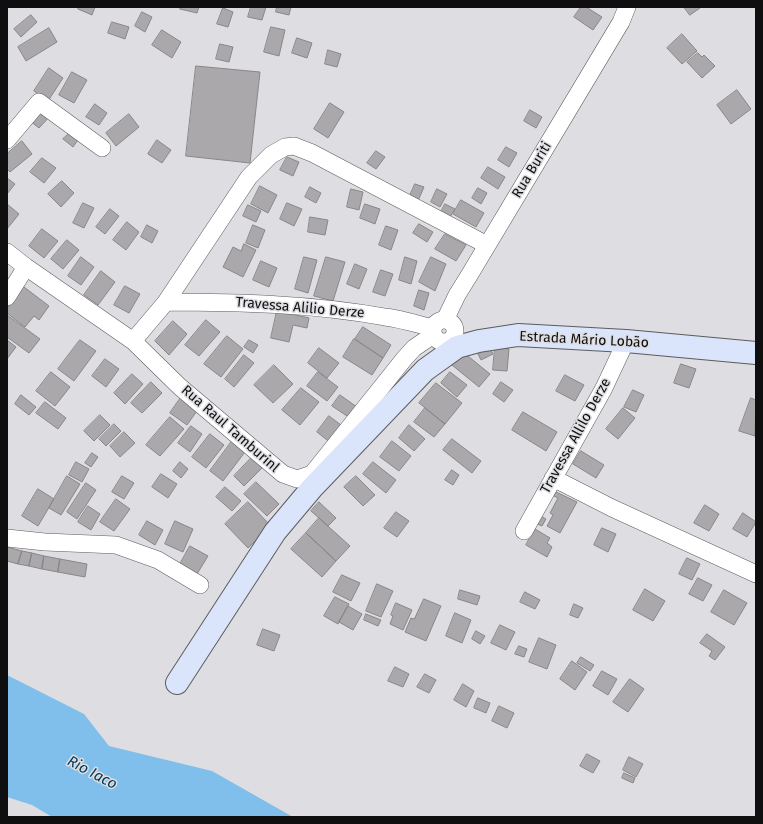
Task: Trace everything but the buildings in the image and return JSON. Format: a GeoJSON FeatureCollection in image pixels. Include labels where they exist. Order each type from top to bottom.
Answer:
{"type":"FeatureCollection","features":[{"type":"Feature","properties":{"kind":"street","name":"Rua Buriti"},"geometry":{"type":"LineString","coordinates":[[437,327],[488,245],[624,14]]}},
{"type":"Feature","properties":{"kind":"street"},"geometry":{"type":"LineString","coordinates":[[7,140],[39,102],[102,148]]}},
{"type":"Feature","properties":{"kind":"street"},"geometry":{"type":"LineString","coordinates":[[133,341],[166,302],[249,177],[271,155],[285,147],[294,146],[312,153],[488,245]]}},
{"type":"Feature","properties":{"kind":"street","name":"Rua Raul Tamburinl"},"geometry":{"type":"LineString","coordinates":[[7,252],[26,268],[133,341],[180,386],[283,474],[297,479],[312,474],[404,359],[437,327]]}},
{"type":"Feature","properties":{"kind":"street"},"geometry":{"type":"LineString","coordinates":[[7,297],[26,268]]}},
{"type":"Feature","properties":{"kind":"street","name":"Travessa Alilio Derze"},"geometry":{"type":"LineString","coordinates":[[166,302],[236,302],[361,313],[437,327],[436,339],[441,342],[454,343]]}},
{"type":"Feature","properties":{"kind":"street","name":"Estrada Mário Lobão"},"geometry":{"type":"LineString","coordinates":[[177,683],[275,532],[312,488],[425,370],[454,343],[518,335],[626,341],[756,353]]}},
{"type":"Feature","properties":{"kind":"street","name":"Travessa Allilo Derze"},"geometry":{"type":"LineString","coordinates":[[524,531],[604,388],[626,341]]}},
{"type":"Feature","properties":{"kind":"street"},"geometry":{"type":"LineString","coordinates":[[553,478],[644,524],[756,574]]}},
{"type":"Feature","properties":{"kind":"street"},"geometry":{"type":"LineString","coordinates":[[7,538],[45,542],[116,545],[158,560],[200,585]]}},
{"type":"Feature","properties":{"kind":"water","name":"Rio Iaco"},"geometry":{"type":"Polygon","coordinates":[[[7,675],[84,714],[109,746],[212,771],[293,817],[52,817],[32,805],[7,797],[7,675]]]}}]}
